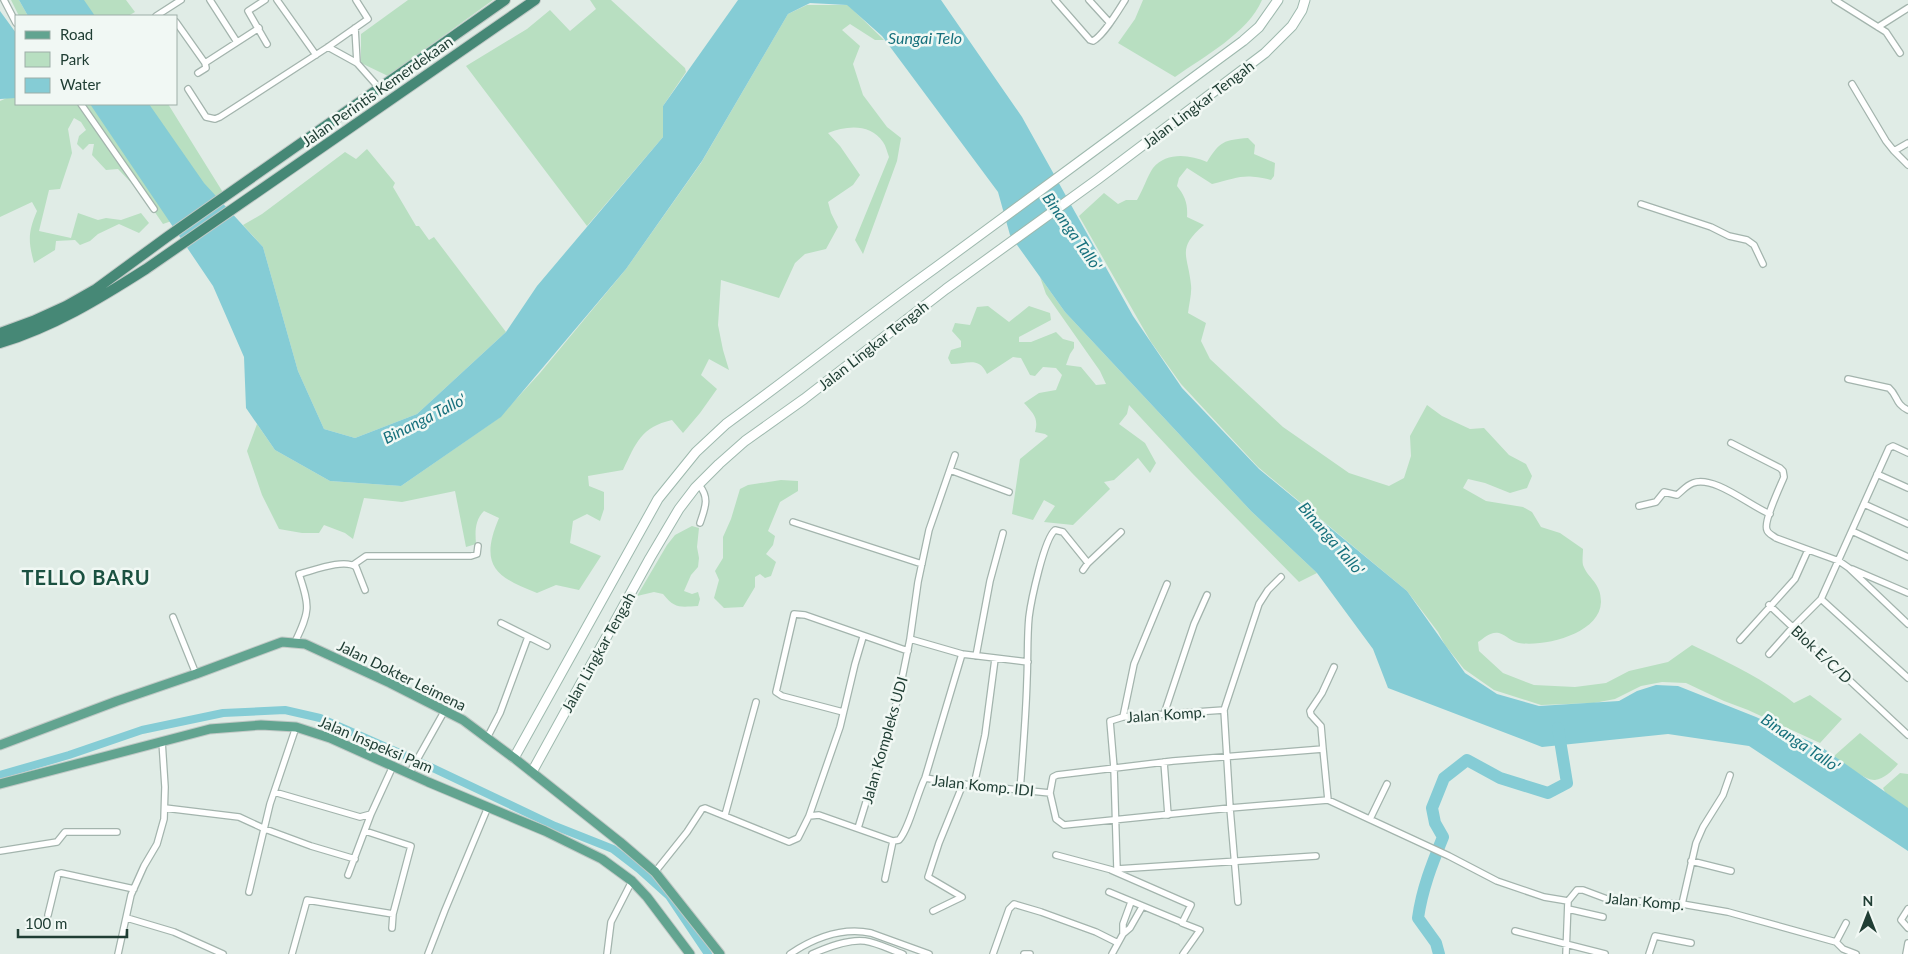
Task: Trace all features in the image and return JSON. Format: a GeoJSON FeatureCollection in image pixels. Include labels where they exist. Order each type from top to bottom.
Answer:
{"type":"FeatureCollection","features":[{"type":"Feature","properties":{"kind":"highway","name":"Jalan Perintis Kemerdekaan"},"geometry":{"type":"LineString","coordinates":[[0,333],[66,306],[96,289],[505,0]]}},
{"type":"Feature","properties":{"kind":"highway","name":"Jalan Perintis Kemerdekaan"},"geometry":{"type":"LineString","coordinates":[[0,343],[52,323],[92,303],[180,246],[535,0]]}},
{"type":"Feature","properties":{"kind":"main road","name":"Jalan Lingkar Tengah"},"geometry":{"type":"LineString","coordinates":[[514,758],[658,499],[696,452],[726,424],[934,268],[983,234],[1084,157],[1243,41],[1259,27],[1278,0]]}},
{"type":"Feature","properties":{"kind":"main road","name":"Jalan Lingkar Tengah"},"geometry":{"type":"LineString","coordinates":[[532,772],[650,558],[679,509],[699,484],[745,441],[804,399],[997,252],[1266,53],[1292,26],[1302,10],[1305,0]]}},
{"type":"Feature","properties":{"kind":"main road","name":"Jalan Dokter Leimena"},"geometry":{"type":"LineString","coordinates":[[0,745],[282,642],[295,642],[315,647],[463,720],[514,758],[655,872],[720,954]]}},
{"type":"Feature","properties":{"kind":"main road","name":"Jalan Inspeksi Pam"},"geometry":{"type":"LineString","coordinates":[[0,784],[193,733],[232,726],[276,725],[296,727],[330,738],[585,849],[632,881],[648,897],[690,954]]}},
{"type":"Feature","properties":{"kind":"street"},"geometry":{"type":"LineString","coordinates":[[4,0],[15,21]]}},
{"type":"Feature","properties":{"kind":"street"},"geometry":{"type":"LineString","coordinates":[[158,15],[181,0]]}},
{"type":"Feature","properties":{"kind":"street"},"geometry":{"type":"LineString","coordinates":[[210,0],[237,42]]}},
{"type":"Feature","properties":{"kind":"street"},"geometry":{"type":"LineString","coordinates":[[265,0],[248,11],[267,44]]}},
{"type":"Feature","properties":{"kind":"street"},"geometry":{"type":"LineString","coordinates":[[277,0],[316,55]]}},
{"type":"Feature","properties":{"kind":"street"},"geometry":{"type":"LineString","coordinates":[[188,89],[206,117],[215,119],[316,55],[368,19],[356,0]]}},
{"type":"Feature","properties":{"kind":"street"},"geometry":{"type":"LineString","coordinates":[[1064,0],[1057,2],[1091,41],[1097,39],[1110,23],[1123,1]]}},
{"type":"Feature","properties":{"kind":"street"},"geometry":{"type":"LineString","coordinates":[[1089,0],[1110,23]]}},
{"type":"Feature","properties":{"kind":"street"},"geometry":{"type":"LineString","coordinates":[[1835,0],[1886,32],[1900,53]]}},
{"type":"Feature","properties":{"kind":"street"},"geometry":{"type":"LineString","coordinates":[[1878,26],[1908,8]]}},
{"type":"Feature","properties":{"kind":"street"},"geometry":{"type":"LineString","coordinates":[[178,25],[205,63],[206,68],[198,74]]}},
{"type":"Feature","properties":{"kind":"street"},"geometry":{"type":"LineString","coordinates":[[205,63],[259,28]]}},
{"type":"Feature","properties":{"kind":"street"},"geometry":{"type":"LineString","coordinates":[[355,28],[357,63]]}},
{"type":"Feature","properties":{"kind":"street"},"geometry":{"type":"LineString","coordinates":[[328,47],[357,63],[380,89]]}},
{"type":"Feature","properties":{"kind":"street"},"geometry":{"type":"LineString","coordinates":[[1852,84],[1886,141],[1908,165]]}},
{"type":"Feature","properties":{"kind":"street"},"geometry":{"type":"LineString","coordinates":[[82,105],[154,209]]}},
{"type":"Feature","properties":{"kind":"street"},"geometry":{"type":"LineString","coordinates":[[1894,151],[1908,143]]}},
{"type":"Feature","properties":{"kind":"street"},"geometry":{"type":"LineString","coordinates":[[1641,204],[1711,227],[1729,236],[1747,240],[1754,245],[1763,264]]}},
{"type":"Feature","properties":{"kind":"street"},"geometry":{"type":"LineString","coordinates":[[1848,379],[1889,388],[1894,393],[1898,405],[1908,410]]}},
{"type":"Feature","properties":{"kind":"street"},"geometry":{"type":"LineString","coordinates":[[1731,443],[1783,471],[1784,477],[1766,528],[1769,533],[1839,561],[1849,568],[1908,624]]}},
{"type":"Feature","properties":{"kind":"street"},"geometry":{"type":"LineString","coordinates":[[1769,654],[1792,627],[1821,599],[1890,447],[1895,447],[1908,453]]}},
{"type":"Feature","properties":{"kind":"street","name":"Jalan Kompleks UDI"},"geometry":{"type":"LineString","coordinates":[[858,828],[898,698],[929,530],[955,455]]}},
{"type":"Feature","properties":{"kind":"street"},"geometry":{"type":"LineString","coordinates":[[950,470],[1009,492]]}},
{"type":"Feature","properties":{"kind":"street"},"geometry":{"type":"LineString","coordinates":[[1878,474],[1908,488]]}},
{"type":"Feature","properties":{"kind":"street"},"geometry":{"type":"LineString","coordinates":[[1639,506],[1656,502],[1664,492],[1677,495],[1689,485],[1701,481],[1724,489],[1770,514]]}},
{"type":"Feature","properties":{"kind":"street"},"geometry":{"type":"LineString","coordinates":[[699,484],[707,501],[700,523]]}},
{"type":"Feature","properties":{"kind":"street"},"geometry":{"type":"LineString","coordinates":[[1864,504],[1908,524]]}},
{"type":"Feature","properties":{"kind":"street"},"geometry":{"type":"LineString","coordinates":[[793,522],[922,564]]}},
{"type":"Feature","properties":{"kind":"street"},"geometry":{"type":"LineString","coordinates":[[1020,790],[1029,618],[1047,544],[1053,532],[1056,530],[1062,532],[1088,563]]}},
{"type":"Feature","properties":{"kind":"street"},"geometry":{"type":"LineString","coordinates":[[1852,531],[1908,557]]}},
{"type":"Feature","properties":{"kind":"street"},"geometry":{"type":"LineString","coordinates":[[1083,570],[1121,532]]}},
{"type":"Feature","properties":{"kind":"street"},"geometry":{"type":"LineString","coordinates":[[976,656],[990,581],[1003,533]]}},
{"type":"Feature","properties":{"kind":"street"},"geometry":{"type":"LineString","coordinates":[[295,642],[306,621],[308,610],[306,597],[298,574],[340,564],[353,564],[366,556],[471,556],[477,554],[478,546]]}},
{"type":"Feature","properties":{"kind":"street"},"geometry":{"type":"LineString","coordinates":[[1740,640],[1769,605],[1795,579],[1808,550]]}},
{"type":"Feature","properties":{"kind":"street"},"geometry":{"type":"LineString","coordinates":[[353,564],[365,590]]}},
{"type":"Feature","properties":{"kind":"street"},"geometry":{"type":"LineString","coordinates":[[1849,568],[1908,593]]}},
{"type":"Feature","properties":{"kind":"street"},"geometry":{"type":"LineString","coordinates":[[1224,710],[1259,604],[1268,590],[1281,577]]}},
{"type":"Feature","properties":{"kind":"street"},"geometry":{"type":"LineString","coordinates":[[1123,717],[1134,664],[1168,584]]}},
{"type":"Feature","properties":{"kind":"street"},"geometry":{"type":"LineString","coordinates":[[1164,714],[1194,624],[1207,595]]}},
{"type":"Feature","properties":{"kind":"street"},"geometry":{"type":"LineString","coordinates":[[1821,599],[1908,678]]}},
{"type":"Feature","properties":{"kind":"street","name":"Blok E/C/D"},"geometry":{"type":"LineString","coordinates":[[1769,605],[1908,735]]}},
{"type":"Feature","properties":{"kind":"street"},"geometry":{"type":"LineString","coordinates":[[843,712],[782,696],[776,692],[794,614],[805,615],[863,637],[908,651]]}},
{"type":"Feature","properties":{"kind":"street"},"geometry":{"type":"LineString","coordinates":[[173,617],[196,674]]}},
{"type":"Feature","properties":{"kind":"street"},"geometry":{"type":"LineString","coordinates":[[501,623],[547,646]]}},
{"type":"Feature","properties":{"kind":"street"},"geometry":{"type":"LineString","coordinates":[[487,738],[500,713],[528,637]]}},
{"type":"Feature","properties":{"kind":"street"},"geometry":{"type":"LineString","coordinates":[[655,872],[687,832],[702,809],[710,808],[790,842],[798,838],[809,816],[843,712],[854,664],[863,637]]}},
{"type":"Feature","properties":{"kind":"street"},"geometry":{"type":"LineString","coordinates":[[910,639],[962,654],[1028,662]]}},
{"type":"Feature","properties":{"kind":"street"},"geometry":{"type":"LineString","coordinates":[[926,778],[962,654]]}},
{"type":"Feature","properties":{"kind":"street"},"geometry":{"type":"LineString","coordinates":[[974,785],[985,735],[996,659]]}},
{"type":"Feature","properties":{"kind":"street"},"geometry":{"type":"LineString","coordinates":[[1328,800],[1320,726],[1310,711],[1322,693],[1334,667]]}},
{"type":"Feature","properties":{"kind":"street"},"geometry":{"type":"LineString","coordinates":[[725,815],[756,702]]}},
{"type":"Feature","properties":{"kind":"street"},"geometry":{"type":"LineString","coordinates":[[409,774],[445,710]]}},
{"type":"Feature","properties":{"kind":"street","name":"Jalan Komp."},"geometry":{"type":"LineString","coordinates":[[1114,869],[1116,820],[1114,768],[1109,722],[1123,717],[1224,710],[1238,902]]}},
{"type":"Feature","properties":{"kind":"street"},"geometry":{"type":"LineString","coordinates":[[249,892],[274,792],[296,727]]}},
{"type":"Feature","properties":{"kind":"street"},"geometry":{"type":"LineString","coordinates":[[118,954],[131,895],[144,866],[157,844],[161,831],[165,808],[165,766],[162,741]]}},
{"type":"Feature","properties":{"kind":"street"},"geometry":{"type":"LineString","coordinates":[[1050,793],[1052,779],[1055,776],[1164,762],[1323,749]]}},
{"type":"Feature","properties":{"kind":"street"},"geometry":{"type":"LineString","coordinates":[[1164,762],[1168,815]]}},
{"type":"Feature","properties":{"kind":"street"},"geometry":{"type":"LineString","coordinates":[[348,875],[371,814],[393,766]]}},
{"type":"Feature","properties":{"kind":"street"},"geometry":{"type":"LineString","coordinates":[[1682,904],[1691,861],[1701,830],[1723,794],[1730,776]]}},
{"type":"Feature","properties":{"kind":"street","name":"Jalan Komp. IDI"},"geometry":{"type":"LineString","coordinates":[[893,841],[899,840],[904,834],[920,788],[926,778],[963,784],[1050,793],[1056,819],[1062,825],[1116,820]]}},
{"type":"Feature","properties":{"kind":"street"},"geometry":{"type":"LineString","coordinates":[[933,911],[962,897],[928,877],[938,843],[963,784]]}},
{"type":"Feature","properties":{"kind":"street"},"geometry":{"type":"LineString","coordinates":[[1370,820],[1387,784]]}},
{"type":"Feature","properties":{"kind":"street"},"geometry":{"type":"LineString","coordinates":[[274,792],[360,817],[371,814]]}},
{"type":"Feature","properties":{"kind":"street"},"geometry":{"type":"LineString","coordinates":[[1116,820],[1328,800],[1504,884],[1544,897],[1568,901],[1566,954]]}},
{"type":"Feature","properties":{"kind":"street"},"geometry":{"type":"LineString","coordinates":[[428,954],[488,807]]}},
{"type":"Feature","properties":{"kind":"street"},"geometry":{"type":"LineString","coordinates":[[165,808],[239,817],[265,829],[354,859]]}},
{"type":"Feature","properties":{"kind":"street"},"geometry":{"type":"LineString","coordinates":[[809,816],[819,815],[893,841],[885,879]]}},
{"type":"Feature","properties":{"kind":"street"},"geometry":{"type":"LineString","coordinates":[[365,831],[411,846],[393,914],[392,928]]}},
{"type":"Feature","properties":{"kind":"street"},"geometry":{"type":"LineString","coordinates":[[0,851],[57,842],[65,832],[118,832]]}},
{"type":"Feature","properties":{"kind":"street"},"geometry":{"type":"LineString","coordinates":[[1056,854],[1114,869],[1191,905],[1182,923],[1200,930],[1183,954]]}},
{"type":"Feature","properties":{"kind":"street"},"geometry":{"type":"LineString","coordinates":[[1114,869],[1316,856]]}},
{"type":"Feature","properties":{"kind":"street"},"geometry":{"type":"LineString","coordinates":[[1691,861],[1731,871]]}},
{"type":"Feature","properties":{"kind":"street"},"geometry":{"type":"LineString","coordinates":[[48,915],[58,874],[61,872],[134,889]]}},
{"type":"Feature","properties":{"kind":"street"},"geometry":{"type":"LineString","coordinates":[[607,954],[611,922],[632,881]]}},
{"type":"Feature","properties":{"kind":"street","name":"Jalan Komp."},"geometry":{"type":"LineString","coordinates":[[1568,901],[1575,892],[1580,890],[1607,899],[1682,904],[1752,917],[1836,942],[1843,949],[1856,954]]}},
{"type":"Feature","properties":{"kind":"street"},"geometry":{"type":"LineString","coordinates":[[1108,892],[1179,921]]}},
{"type":"Feature","properties":{"kind":"street"},"geometry":{"type":"LineString","coordinates":[[292,954],[307,900],[393,914]]}},
{"type":"Feature","properties":{"kind":"street"},"geometry":{"type":"LineString","coordinates":[[1123,934],[1123,924],[1131,902]]}},
{"type":"Feature","properties":{"kind":"street"},"geometry":{"type":"LineString","coordinates":[[993,954],[1009,908],[1012,905],[1020,905],[1041,912],[1118,942]]}},
{"type":"Feature","properties":{"kind":"street"},"geometry":{"type":"LineString","coordinates":[[1112,954],[1142,907]]}},
{"type":"Feature","properties":{"kind":"street"},"geometry":{"type":"LineString","coordinates":[[1568,909],[1603,917]]}},
{"type":"Feature","properties":{"kind":"street"},"geometry":{"type":"LineString","coordinates":[[1908,909],[1901,920],[1908,928]]}},
{"type":"Feature","properties":{"kind":"street"},"geometry":{"type":"LineString","coordinates":[[127,918],[174,932],[223,954]]}},
{"type":"Feature","properties":{"kind":"street"},"geometry":{"type":"LineString","coordinates":[[1836,942],[1846,923]]}},
{"type":"Feature","properties":{"kind":"street"},"geometry":{"type":"LineString","coordinates":[[1515,931],[1605,954]]}},
{"type":"Feature","properties":{"kind":"street"},"geometry":{"type":"LineString","coordinates":[[790,954],[818,938],[842,932],[867,932],[929,954]]}},
{"type":"Feature","properties":{"kind":"street"},"geometry":{"type":"LineString","coordinates":[[864,941],[867,932]]}},
{"type":"Feature","properties":{"kind":"street"},"geometry":{"type":"LineString","coordinates":[[1649,954],[1655,936],[1691,942]]}},
{"type":"Feature","properties":{"kind":"street"},"geometry":{"type":"LineString","coordinates":[[812,954],[849,942],[864,941],[903,954],[906,945]]}},
{"type":"Feature","properties":{"kind":"street"},"geometry":{"type":"LineString","coordinates":[[1906,954],[1908,943]]}},
{"type":"Feature","properties":{"kind":"street"},"geometry":{"type":"LineString","coordinates":[[1024,954],[1030,954]]}},
{"type":"Feature","properties":{"kind":"green space"},"geometry":{"type":"Polygon","coordinates":[[[11,0],[19,0],[27,15],[18,15],[11,0]]]}},
{"type":"Feature","properties":{"kind":"green space"},"geometry":{"type":"Polygon","coordinates":[[[79,0],[126,0],[135,12],[130,15],[86,15],[79,0]]]}},
{"type":"Feature","properties":{"kind":"green space"},"geometry":{"type":"Polygon","coordinates":[[[408,0],[493,0],[388,76],[361,63],[361,34],[408,0]]]}},
{"type":"Feature","properties":{"kind":"green space"},"geometry":{"type":"Polygon","coordinates":[[[590,0],[611,0],[685,68],[686,72],[663,106],[663,137],[587,226],[466,66],[527,29],[550,10],[570,31],[596,9],[590,0]]]}},
{"type":"Feature","properties":{"kind":"green space"},"geometry":{"type":"Polygon","coordinates":[[[1143,0],[1262,0],[1255,12],[1236,34],[1175,77],[1118,43],[1135,19],[1143,0]]]}},
{"type":"Feature","properties":{"kind":"green space"},"geometry":{"type":"Polygon","coordinates":[[[807,5],[848,5],[884,40],[875,40],[850,24],[842,30],[860,46],[853,64],[863,95],[887,127],[901,138],[897,161],[863,254],[855,240],[889,157],[884,144],[878,136],[865,129],[842,129],[828,133],[840,146],[860,175],[853,185],[828,202],[838,227],[826,249],[805,254],[795,263],[779,298],[721,280],[718,325],[729,370],[709,359],[701,375],[717,389],[683,433],[672,420],[653,427],[636,444],[623,470],[588,476],[589,486],[604,492],[604,509],[600,521],[587,514],[573,521],[570,543],[601,556],[579,590],[556,585],[537,593],[501,575],[491,558],[493,534],[499,518],[484,511],[476,526],[476,544],[466,547],[455,491],[402,502],[364,498],[353,539],[345,533],[324,525],[319,533],[302,533],[279,529],[262,495],[247,451],[257,424],[275,450],[330,481],[401,486],[499,418],[540,373],[626,269],[701,163],[788,14],[807,5]]]}},
{"type":"Feature","properties":{"kind":"green space"},"geometry":{"type":"Polygon","coordinates":[[[15,94],[15,105],[97,105],[180,218],[163,224],[143,195],[118,169],[106,170],[92,155],[94,144],[89,144],[83,150],[77,144],[79,136],[86,130],[81,122],[74,118],[68,129],[72,153],[60,189],[49,190],[39,231],[71,238],[78,213],[98,220],[106,218],[121,220],[141,213],[149,223],[139,233],[119,224],[80,245],[75,240],[56,241],[55,250],[34,263],[30,237],[37,211],[32,202],[0,217],[0,101],[15,94]]]}},
{"type":"Feature","properties":{"kind":"green space"},"geometry":{"type":"Polygon","coordinates":[[[141,105],[169,105],[224,194],[211,200],[141,105]]]}},
{"type":"Feature","properties":{"kind":"green space"},"geometry":{"type":"Polygon","coordinates":[[[1248,138],[1255,145],[1254,154],[1275,163],[1274,176],[1271,180],[1247,177],[1212,184],[1187,168],[1179,178],[1177,186],[1185,200],[1187,217],[1204,225],[1195,233],[1187,246],[1186,259],[1191,288],[1188,313],[1206,323],[1201,341],[1210,359],[1283,427],[1349,473],[1389,486],[1404,478],[1411,456],[1410,436],[1427,405],[1442,416],[1470,429],[1484,428],[1509,455],[1526,464],[1532,476],[1527,488],[1510,493],[1485,483],[1468,479],[1463,488],[1486,501],[1523,507],[1532,512],[1541,527],[1560,533],[1583,549],[1583,565],[1597,585],[1601,602],[1598,613],[1591,622],[1569,636],[1542,643],[1519,643],[1502,634],[1493,633],[1478,642],[1479,651],[1503,673],[1534,685],[1575,687],[1606,683],[1629,671],[1668,662],[1692,645],[1732,664],[1794,703],[1810,695],[1842,719],[1820,743],[1686,683],[1662,682],[1641,686],[1615,699],[1594,703],[1541,705],[1494,690],[1464,669],[1407,591],[1258,467],[1181,384],[1151,342],[1079,216],[1104,193],[1118,204],[1126,200],[1137,200],[1153,168],[1164,159],[1185,156],[1207,162],[1223,143],[1248,138]]]}},
{"type":"Feature","properties":{"kind":"green space"},"geometry":{"type":"Polygon","coordinates":[[[367,149],[395,183],[393,187],[416,226],[419,226],[429,240],[434,237],[506,332],[417,414],[355,438],[324,429],[298,371],[263,247],[243,225],[262,214],[345,152],[356,159],[367,149]]]}},
{"type":"Feature","properties":{"kind":"green space"},"geometry":{"type":"Polygon","coordinates":[[[1040,277],[1065,312],[1251,511],[1317,573],[1299,582],[1192,473],[1129,405],[1127,414],[1119,424],[1145,443],[1156,463],[1150,473],[1138,458],[1114,480],[1104,482],[1110,489],[1073,525],[1044,522],[1055,506],[1044,500],[1033,520],[1012,514],[1020,459],[1048,436],[1035,432],[1036,419],[1024,403],[1039,393],[1056,390],[1062,375],[1056,368],[1043,367],[1035,376],[1030,375],[1021,358],[1013,357],[987,374],[984,368],[976,363],[951,364],[948,358],[951,350],[961,347],[961,341],[952,331],[955,323],[970,325],[977,307],[988,306],[1009,322],[1029,306],[1050,313],[1051,320],[1019,337],[1019,342],[1031,342],[1056,332],[1063,339],[1074,342],[1074,348],[1066,365],[1081,367],[1096,385],[1106,384],[1100,371],[1046,294],[1040,277]]]}},
{"type":"Feature","properties":{"kind":"green space"},"geometry":{"type":"Polygon","coordinates":[[[781,480],[798,481],[798,491],[780,502],[768,531],[775,536],[773,545],[766,554],[776,562],[771,576],[765,578],[760,574],[755,577],[755,587],[743,607],[724,608],[714,598],[719,580],[715,571],[723,558],[723,537],[731,519],[740,489],[748,485],[781,480]]]}},
{"type":"Feature","properties":{"kind":"green space"},"geometry":{"type":"Polygon","coordinates":[[[692,526],[699,528],[697,547],[698,567],[691,575],[684,591],[692,594],[698,592],[700,599],[698,606],[678,606],[663,594],[654,592],[637,596],[667,545],[675,535],[692,526]]]}},
{"type":"Feature","properties":{"kind":"green space"},"geometry":{"type":"Polygon","coordinates":[[[1860,733],[1898,764],[1882,778],[1870,780],[1865,778],[1834,756],[1860,733]]]}},
{"type":"Feature","properties":{"kind":"green space"},"geometry":{"type":"Polygon","coordinates":[[[1900,773],[1908,774],[1908,809],[1885,792],[1883,788],[1900,773]]]}},
{"type":"Feature","properties":{"kind":"water"},"geometry":{"type":"Polygon","coordinates":[[[19,0],[84,0],[94,15],[27,15],[19,0]]]}},
{"type":"Feature","properties":{"kind":"water"},"geometry":{"type":"Polygon","coordinates":[[[738,0],[941,0],[1022,117],[1133,316],[1182,388],[1259,469],[1407,591],[1465,673],[1497,694],[1539,706],[1619,701],[1637,691],[1656,685],[1678,686],[1756,717],[1820,746],[1908,808],[1908,851],[1749,746],[1668,734],[1542,747],[1388,688],[1373,649],[1317,573],[1251,511],[1065,312],[1010,235],[998,192],[882,36],[847,5],[810,3],[788,14],[702,161],[626,269],[501,417],[401,486],[330,481],[275,450],[246,408],[244,357],[213,286],[91,105],[150,105],[204,183],[263,247],[298,371],[324,429],[355,438],[417,414],[506,332],[537,286],[663,137],[663,106],[738,0]]]}},
{"type":"Feature","properties":{"kind":"water"},"geometry":{"type":"Polygon","coordinates":[[[0,11],[15,32],[15,98],[0,99],[0,11]]]}},
{"type":"Feature","properties":{"kind":"waterway"},"geometry":{"type":"LineString","coordinates":[[0,775],[69,755],[142,730],[223,713],[285,710],[320,718],[420,762],[555,826],[613,849],[669,896],[708,954]]}},
{"type":"Feature","properties":{"kind":"waterway"},"geometry":{"type":"LineString","coordinates":[[1439,954],[1436,943],[1418,918],[1431,867],[1443,837],[1435,823],[1432,808],[1444,778],[1467,760],[1500,778],[1548,793],[1567,783],[1558,728]]}},
{"type":"Feature","properties":{"kind":"district","name":"TELLO BARU"},"geometry":{"type":"Point","coordinates":[86,577]}},
{"type":"Feature","properties":{"kind":"water label","name":"Sungai Telo"},"geometry":{"type":"Point","coordinates":[925,37]}},
{"type":"Feature","properties":{"kind":"water label","name":"Binanga Tallo'"},"geometry":{"type":"Point","coordinates":[1073,231]}},
{"type":"Feature","properties":{"kind":"water label","name":"Binanga Tallo'"},"geometry":{"type":"Point","coordinates":[424,418]}},
{"type":"Feature","properties":{"kind":"water label","name":"Binanga Tallo'"},"geometry":{"type":"Point","coordinates":[1332,538]}},
{"type":"Feature","properties":{"kind":"water label","name":"Binanga Tallo'"},"geometry":{"type":"Point","coordinates":[1801,742]}}]}
